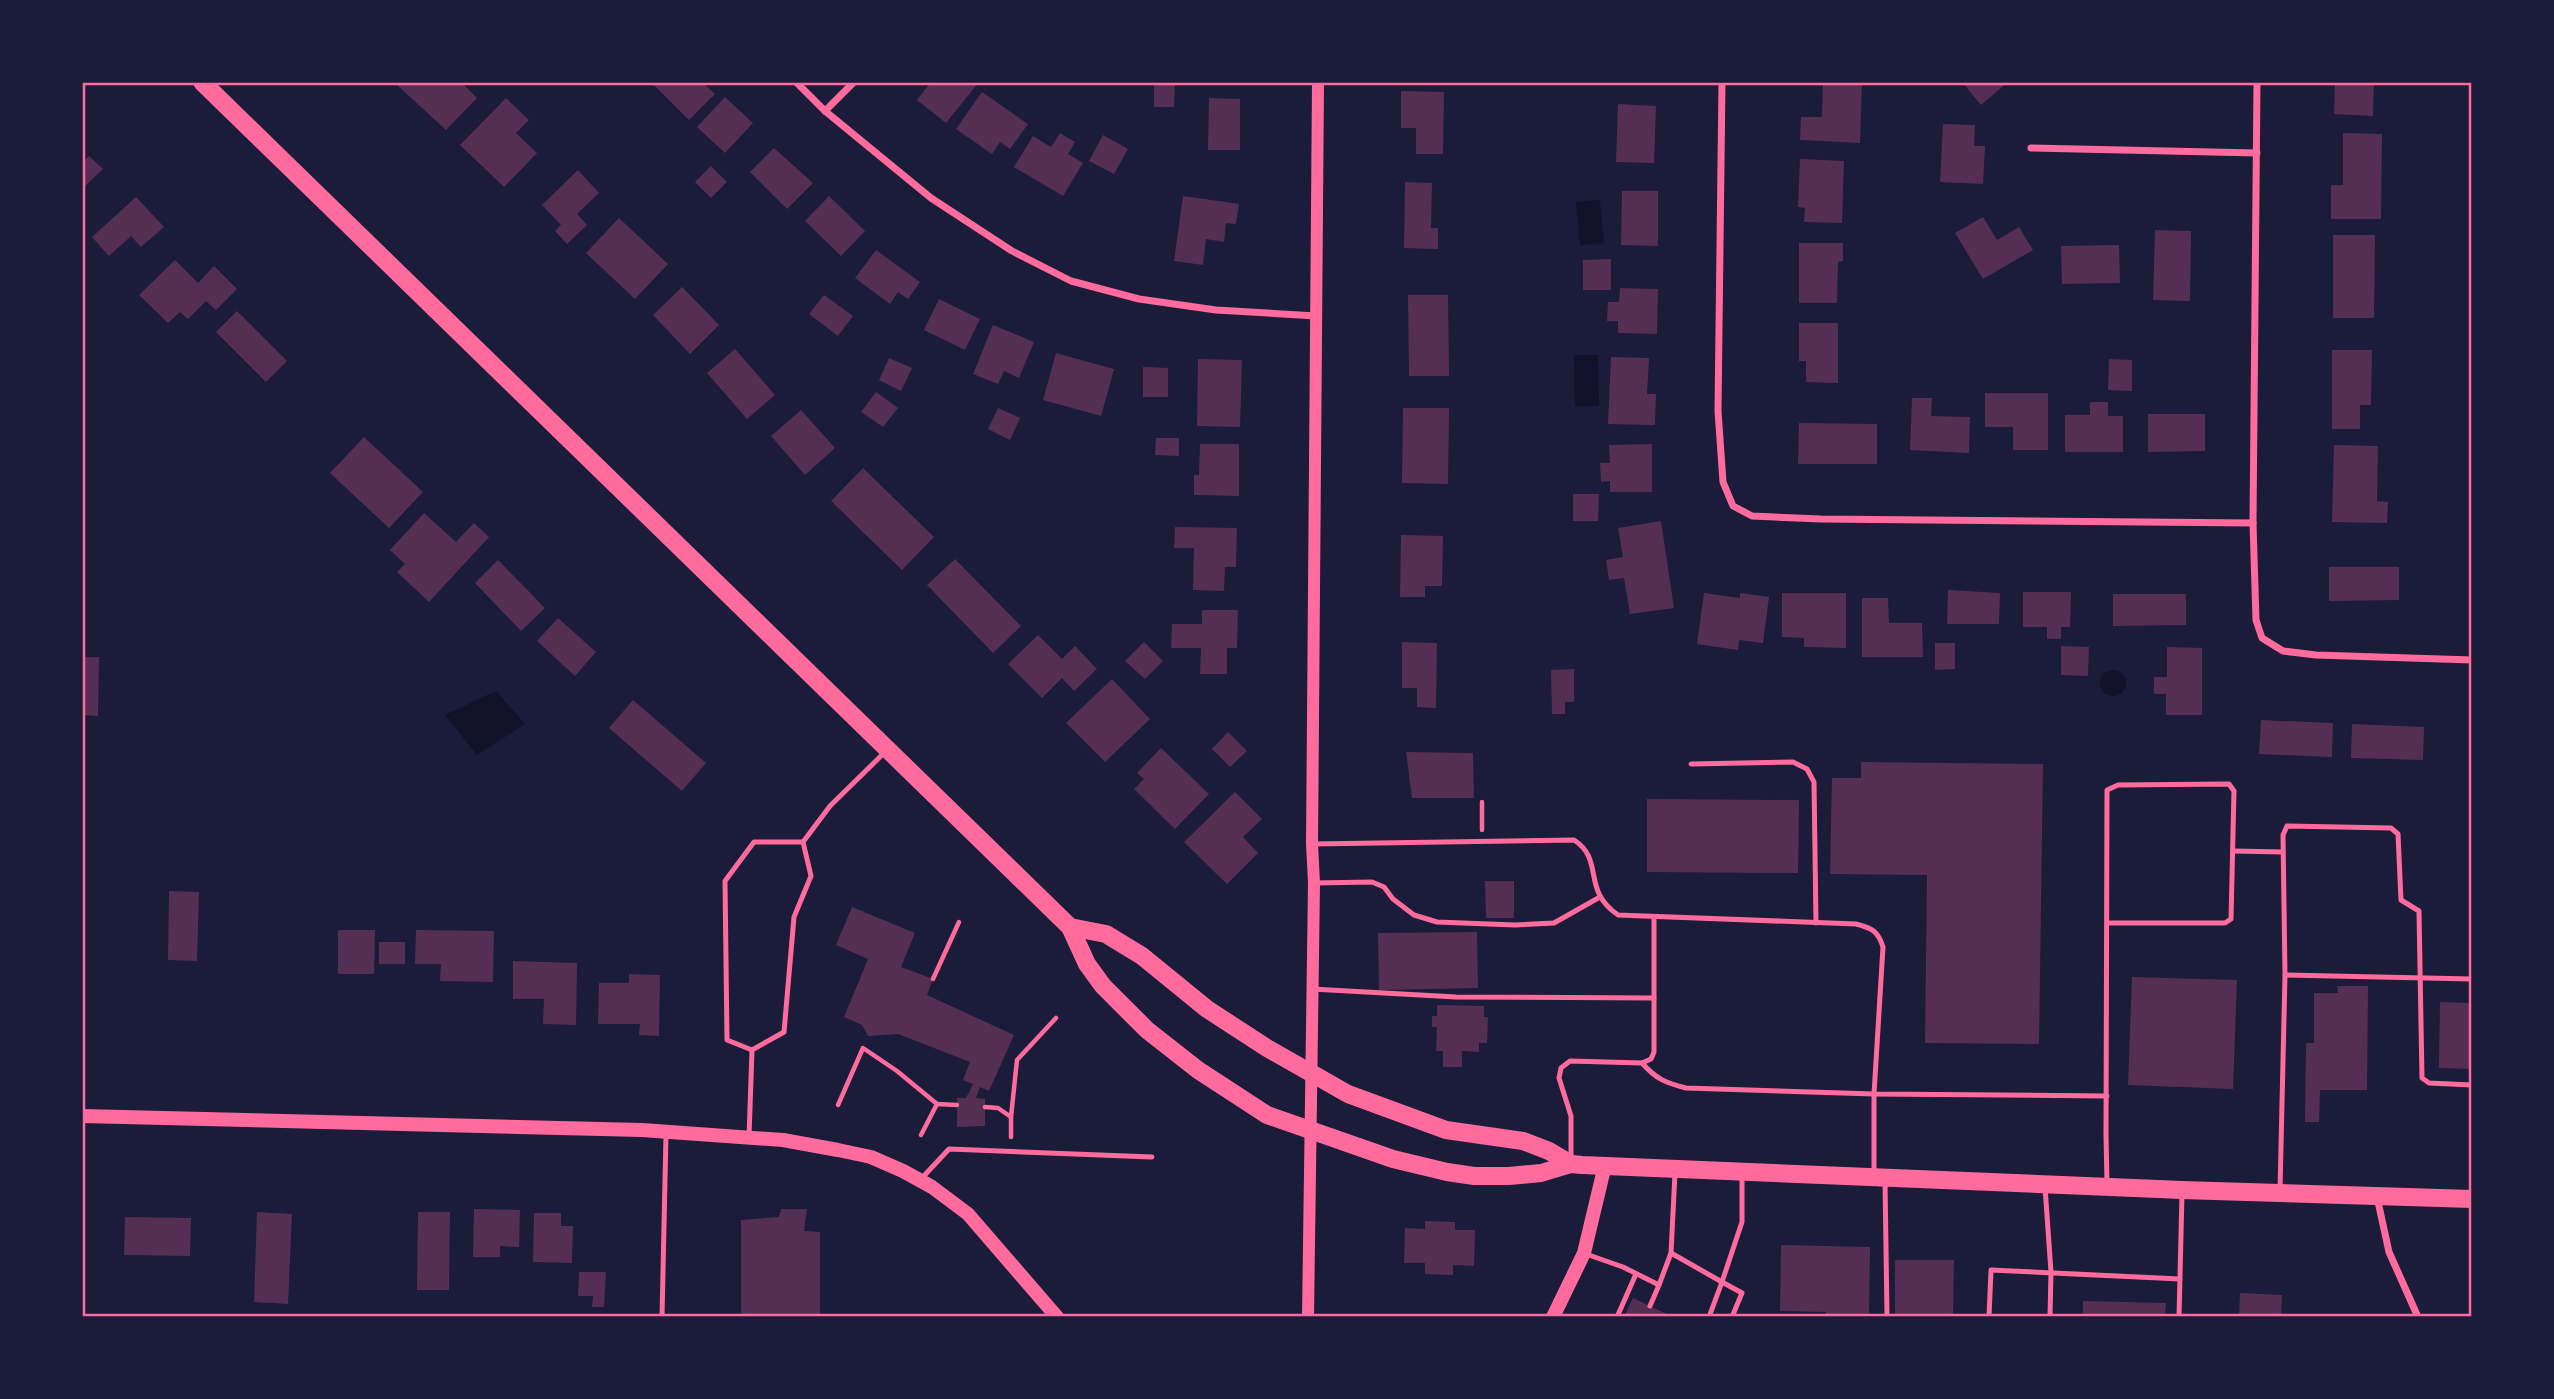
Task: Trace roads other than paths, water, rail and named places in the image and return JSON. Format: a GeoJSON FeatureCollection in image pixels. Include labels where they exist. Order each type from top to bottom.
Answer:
{"type":"FeatureCollection","features":[{"type":"Feature","properties":{"kind":"highway"},"geometry":{"type":"LineString","coordinates":[[202,82],[1070,928],[1087,964],[1103,986],[1147,1030],[1198,1070],[1267,1115],[1416,1165],[1474,1176],[1541,1173],[1571,1164],[2182,1190],[2472,1199]]}},
{"type":"Feature","properties":{"kind":"highway"},"geometry":{"type":"LineString","coordinates":[[1070,928],[1106,934],[1164,972],[1208,1009],[1267,1048],[1348,1094],[1422,1123],[1471,1135],[1523,1141],[1549,1151],[1571,1164]]}},
{"type":"Feature","properties":{"kind":"main road"},"geometry":{"type":"LineString","coordinates":[[82,1116],[666,1131],[783,1140],[871,1157],[919,1181],[968,1214],[1058,1317]]}},
{"type":"Feature","properties":{"kind":"main road"},"geometry":{"type":"LineString","coordinates":[[1553,1317],[1584,1253],[1605,1165]]}},
{"type":"Feature","properties":{"kind":"street"},"geometry":{"type":"LineString","coordinates":[[796,82],[824,111],[931,198],[1012,251],[1071,281],[1139,299],[1216,310],[1316,316]]}},
{"type":"Feature","properties":{"kind":"street"},"geometry":{"type":"LineString","coordinates":[[824,111],[854,82]]}},
{"type":"Feature","properties":{"kind":"street"},"geometry":{"type":"LineString","coordinates":[[1308,1317],[1314,883],[1312,844],[1318,82]]}},
{"type":"Feature","properties":{"kind":"street"},"geometry":{"type":"LineString","coordinates":[[1723,82],[1718,411],[1723,482],[1733,506],[1752,516],[1821,519],[2253,523]]}},
{"type":"Feature","properties":{"kind":"street"},"geometry":{"type":"LineString","coordinates":[[2257,82],[2253,523],[2256,620],[2262,638],[2283,651],[2472,660]]}},
{"type":"Feature","properties":{"kind":"street"},"geometry":{"type":"LineString","coordinates":[[2031,148],[2257,153]]}},
{"type":"Feature","properties":{"kind":"street"},"geometry":{"type":"LineString","coordinates":[[2377,1196],[2389,1252],[2418,1317]]}},
{"type":"Feature","properties":{"kind":"lane"},"geometry":{"type":"LineString","coordinates":[[803,842],[830,806],[888,749]]}},
{"type":"Feature","properties":{"kind":"lane"},"geometry":{"type":"LineString","coordinates":[[1691,764],[1793,762],[1807,768],[1814,782],[1816,922]]}},
{"type":"Feature","properties":{"kind":"lane"},"geometry":{"type":"LineString","coordinates":[[2107,923],[2225,923],[2231,919],[2234,791],[2229,784],[2118,785],[2107,790],[2106,1096],[2107,1187]]}},
{"type":"Feature","properties":{"kind":"lane"},"geometry":{"type":"LineString","coordinates":[[2280,1193],[2285,975],[2283,835],[2287,826],[2391,828],[2398,834],[2401,900],[2419,911],[2422,1078],[2429,1083],[2472,1085]]}},
{"type":"Feature","properties":{"kind":"lane"},"geometry":{"type":"LineString","coordinates":[[1312,844],[1574,840],[1589,854],[1596,889],[1605,906],[1618,915],[1856,924],[1878,933],[1884,947],[1874,1094],[1886,1317]]}},
{"type":"Feature","properties":{"kind":"lane"},"geometry":{"type":"LineString","coordinates":[[752,1050],[727,1040],[725,881],[754,842],[803,842]]}},
{"type":"Feature","properties":{"kind":"lane"},"geometry":{"type":"LineString","coordinates":[[752,1050],[783,1032],[794,917],[811,876],[803,842]]}},
{"type":"Feature","properties":{"kind":"lane"},"geometry":{"type":"LineString","coordinates":[[2233,851],[2283,852]]}},
{"type":"Feature","properties":{"kind":"lane"},"geometry":{"type":"LineString","coordinates":[[1314,883],[1372,882],[1384,887],[1393,899],[1414,915],[1437,922],[1515,925],[1554,923],[1600,897]]}},
{"type":"Feature","properties":{"kind":"lane"},"geometry":{"type":"LineString","coordinates":[[1571,1164],[1571,1116],[1559,1078],[1561,1068],[1570,1061],[1642,1063],[1651,1059],[1654,1052],[1654,917]]}},
{"type":"Feature","properties":{"kind":"lane"},"geometry":{"type":"LineString","coordinates":[[2285,975],[2472,979]]}},
{"type":"Feature","properties":{"kind":"lane"},"geometry":{"type":"LineString","coordinates":[[1312,989],[1456,998],[1654,998]]}},
{"type":"Feature","properties":{"kind":"lane"},"geometry":{"type":"LineString","coordinates":[[749,1137],[752,1050]]}},
{"type":"Feature","properties":{"kind":"lane"},"geometry":{"type":"LineString","coordinates":[[1642,1063],[1653,1076],[1664,1083],[1686,1088],[1874,1094],[2106,1096]]}},
{"type":"Feature","properties":{"kind":"lane"},"geometry":{"type":"LineString","coordinates":[[662,1317],[666,1131]]}},
{"type":"Feature","properties":{"kind":"lane"},"geometry":{"type":"LineString","coordinates":[[919,1181],[949,1149],[1152,1157]]}},
{"type":"Feature","properties":{"kind":"lane"},"geometry":{"type":"LineString","coordinates":[[1650,1306],[1671,1253],[1675,1168]]}},
{"type":"Feature","properties":{"kind":"lane"},"geometry":{"type":"LineString","coordinates":[[1709,1317],[1742,1222],[1742,1171]]}},
{"type":"Feature","properties":{"kind":"lane"},"geometry":{"type":"LineString","coordinates":[[2045,1184],[2051,1272],[2050,1317]]}},
{"type":"Feature","properties":{"kind":"lane"},"geometry":{"type":"LineString","coordinates":[[2179,1317],[2182,1190]]}},
{"type":"Feature","properties":{"kind":"lane"},"geometry":{"type":"LineString","coordinates":[[1584,1253],[1659,1285]]}},
{"type":"Feature","properties":{"kind":"lane"},"geometry":{"type":"LineString","coordinates":[[1671,1253],[1742,1293],[1732,1317]]}},
{"type":"Feature","properties":{"kind":"lane"},"geometry":{"type":"LineString","coordinates":[[1989,1317],[1991,1270],[2180,1279]]}},
{"type":"Feature","properties":{"kind":"lane"},"geometry":{"type":"LineString","coordinates":[[1617,1317],[1636,1274]]}}]}
